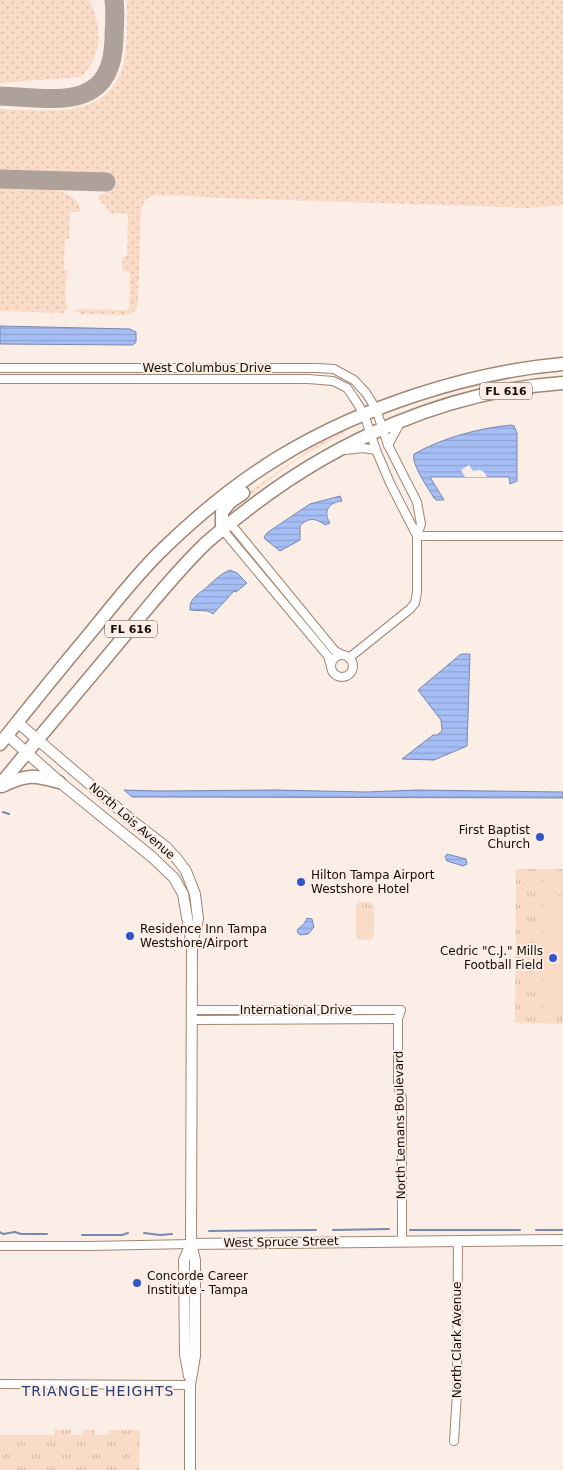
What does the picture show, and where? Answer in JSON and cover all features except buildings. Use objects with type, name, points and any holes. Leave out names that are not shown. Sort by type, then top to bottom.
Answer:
[{"type":"main road","name":"FL 616","points":[[3,739],[118,599],[161,550],[219,499],[282,456],[376,409],[462,382],[505,372],[563,364]]},
{"type":"main road","name":"FL 616","points":[[0,786],[37,739],[179,570],[226,526],[268,493],[296,474],[370,434],[422,413],[513,389],[563,383]]},
{"type":"main road","points":[[226,526],[222,512],[230,502],[293,458],[303,445]]},
{"type":"main road","points":[[0,786],[27,776],[42,777],[59,782]]},
{"type":"street","name":"West Columbus Drive","points":[[0,368],[317,368],[334,370],[354,380],[366,393],[376,409],[388,445],[417,502],[421,524],[417,536],[417,592],[415,603],[349,658]]},
{"type":"street","name":"West Columbus Drive","points":[[0,379],[308,379],[333,381],[347,388],[364,414],[390,483],[417,536]]},
{"type":"street","points":[[388,445],[401,421]]},
{"type":"street","points":[[338,451],[363,448],[376,450]]},
{"type":"street","points":[[226,526],[286,591],[335,651],[349,658],[352,662],[352,669],[348,676],[340,677],[333,674],[328,656],[283,602],[226,526]]},
{"type":"street","points":[[417,536],[563,536]]},
{"type":"street","points":[[283,602],[286,591]]},
{"type":"street","points":[[330,663],[334,657],[341,654]]},
{"type":"street","name":"North Lois Avenue","points":[[17,722],[135,824],[166,847],[177,859],[186,871],[195,894],[198,919],[192,946]]},
{"type":"street","name":"North Lois Avenue","points":[[3,739],[26,754],[152,857],[174,878],[183,894],[192,946],[191,1244],[195,1260],[195,1356],[190,1385],[190,1470]]},
{"type":"street","points":[[249,1010],[249,1020]]},
{"type":"street","name":"International Drive","points":[[191,1015],[249,1010],[401,1010]]},
{"type":"street","points":[[344,1010],[344,1019]]},
{"type":"street","name":"North Lemans Boulevard","points":[[401,1010],[398,1019],[398,1088],[402,1098],[402,1241]]},
{"type":"street","name":"International Drive","points":[[191,1015],[249,1020],[398,1019]]},
{"type":"street","name":"North Clark Avenue","points":[[454,1441],[457,1393],[458,1240]]},
{"type":"street","name":"West Spruce Street","points":[[0,1246],[563,1240]]},
{"type":"street","points":[[0,1384],[190,1385]]},
{"type":"green space","points":[[0,0],[89,0],[97,19],[98,41],[97,51],[88,70],[80,77],[0,83]]},
{"type":"green space","points":[[127,0],[563,0],[563,205],[529,208],[155,195],[146,199],[141,208],[136,311],[126,315],[80,314],[79,311],[76,313],[76,309],[126,310],[129,308],[130,272],[122,271],[123,257],[127,256],[128,214],[111,213],[99,199],[99,195],[105,193],[105,174],[0,171],[0,109],[37,111],[74,108],[91,104],[105,95],[117,81],[124,62],[127,39]]},
{"type":"green space","points":[[0,188],[35,188],[60,191],[78,202],[81,212],[70,212],[69,239],[65,239],[64,269],[68,270],[65,290],[67,309],[63,313],[0,311]]},
{"type":"green space","points":[[343,432],[297,459],[225,514],[229,506],[313,447]]},
{"type":"green space","points":[[516,869],[563,869],[563,1024],[515,1023]]},
{"type":"green space","points":[[543,875],[563,875],[563,895],[543,895]]},
{"type":"green space","points":[[359,902],[371,902],[374,906],[374,937],[371,940],[359,940],[356,937],[356,906]]},
{"type":"green space","name":"Cedric \"C.J.\" Mills Football Field","points":[[543,902],[563,903],[563,1014],[543,1014]]},
{"type":"green space","points":[[360,908],[371,908],[371,934],[360,934]]},
{"type":"green space","points":[[54,1430],[71,1430],[71,1435],[83,1435],[83,1430],[94,1430],[95,1435],[108,1435],[109,1430],[140,1430],[139,1470],[0,1470],[0,1435],[54,1435]]},
{"type":"water","points":[[0,326],[130,329],[136,332],[136,342],[133,345],[0,344]]},
{"type":"water","points":[[514,426],[517,433],[517,481],[510,484],[509,477],[430,477],[444,500],[436,500],[434,498],[417,470],[414,454],[436,443],[461,435]]},
{"type":"water","points":[[340,496],[342,501],[334,503],[328,508],[327,515],[330,523],[325,525],[315,520],[306,521],[300,526],[300,540],[280,551],[265,539],[264,537],[268,532],[310,504]]},
{"type":"water","points":[[230,570],[237,573],[247,583],[236,592],[234,591],[213,614],[208,611],[190,610],[191,602],[196,596],[223,573]]},
{"type":"water","points":[[461,654],[470,654],[467,746],[434,760],[402,759],[433,735],[437,735],[442,731],[441,720],[418,690]]},
{"type":"water","points":[[124,790],[563,792],[563,798],[132,797]]},
{"type":"water","points":[[447,854],[466,859],[467,864],[463,866],[447,861],[445,857]]},
{"type":"water","points":[[307,918],[312,919],[314,927],[308,934],[300,935],[297,932],[298,929]]},
{"type":"pier","points":[[469,465],[473,471],[480,470],[487,477],[465,477],[461,470]]},
{"type":"waterway","points":[[3,812],[9,814]]},
{"type":"waterway","points":[[333,1230],[389,1229]]},
{"type":"waterway","points":[[209,1231],[316,1230]]},
{"type":"waterway","points":[[410,1230],[520,1230]]},
{"type":"waterway","points":[[536,1230],[563,1230]]},
{"type":"waterway","points":[[0,1232],[3,1234],[15,1232],[21,1234],[47,1234]]},
{"type":"waterway","points":[[82,1235],[122,1235],[128,1233]]},
{"type":"waterway","points":[[144,1233],[172,1234]]},
{"type":"taxiway","points":[[0,96],[59,98],[76,96],[91,90],[103,79],[111,63],[114,39],[114,0]]},
{"type":"taxiway","points":[[0,179],[106,182]]},
{"type":"place","name":"First Baptist Church","points":[[540,837]]},
{"type":"place","name":"Hilton Tampa Airport Westshore Hotel","points":[[301,882]]},
{"type":"place","name":"Residence Inn Tampa Westshore/Airport","points":[[130,936]]},
{"type":"place","name":"Cedric \"C.J.\" Mills Football Field","points":[[553,958]]},
{"type":"place","name":"Concorde Career Institute - Tampa","points":[[137,1283]]},
{"type":"district","name":"TRIANGLE HEIGHTS","points":[[98,1391]]}]
